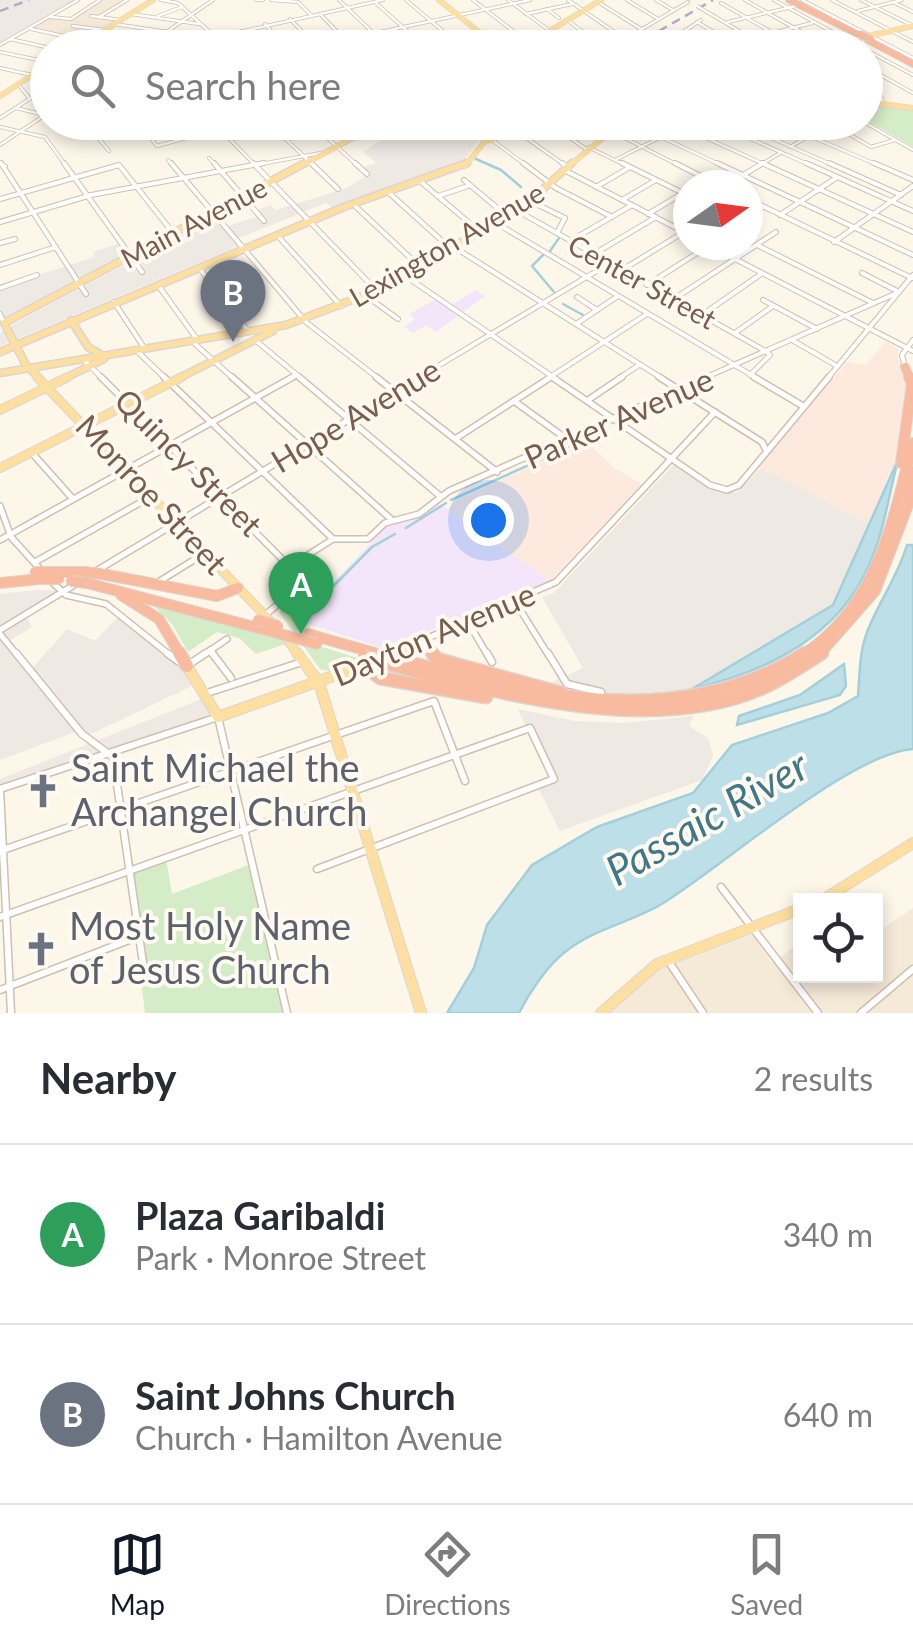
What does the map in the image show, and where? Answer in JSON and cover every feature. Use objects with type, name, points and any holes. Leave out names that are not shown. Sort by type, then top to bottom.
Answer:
[{"type":"highway","points":[[796,2],[852,30]]},
{"type":"highway","points":[[883,45],[913,61]]},
{"type":"highway","points":[[885,559],[912,384],[905,367]]},
{"type":"highway","points":[[885,559],[913,443]]},
{"type":"highway","points":[[368,658],[386,680],[554,708],[611,710],[705,702],[787,673],[849,627],[873,596],[913,471]]},
{"type":"highway","points":[[0,579],[37,571],[77,579],[263,622],[368,658],[556,698],[624,703],[677,700],[750,682],[811,649],[855,607],[885,559],[913,492]]},
{"type":"highway","points":[[77,579],[217,596],[238,588]]},
{"type":"highway","points":[[77,579],[148,609],[167,630],[187,666]]},
{"type":"highway","points":[[421,641],[437,659],[558,692],[598,698],[677,700]]},
{"type":"highway","points":[[391,661],[519,699],[611,710]]},
{"type":"main road","points":[[104,30],[153,0]]},
{"type":"main road","points":[[439,0],[477,30]]},
{"type":"main road","points":[[550,30],[600,1]]},
{"type":"main road","points":[[883,34],[913,26]]},
{"type":"main road","points":[[0,96],[30,76]]},
{"type":"main road","points":[[884,104],[913,108]]},
{"type":"main road","name":"Main Avenue","points":[[3,327],[351,140]]},
{"type":"main road","points":[[0,352],[353,204],[468,165],[482,143],[492,140]]},
{"type":"main road","name":"Lexington Avenue","points":[[0,468],[171,384],[252,336],[341,306],[453,248],[534,203],[597,140]]},
{"type":"main road","points":[[60,362],[88,355],[88,347],[72,320]]},
{"type":"main road","name":"Monroe Street","points":[[3,327],[30,367],[238,588],[263,622],[305,661],[318,684],[421,1013]]},
{"type":"main road","points":[[0,373],[195,341],[252,336]]},
{"type":"main road","name":"Quincy Street","points":[[88,347],[96,354],[116,353]]},
{"type":"main road","points":[[0,410],[116,353]]},
{"type":"main road","name":"Dayton Avenue","points":[[218,717],[318,684],[368,658],[421,641]]},
{"type":"main road","points":[[187,666],[207,693],[218,717]]},
{"type":"main road","points":[[832,893],[913,843]]},
{"type":"main road","points":[[609,1010],[638,976],[667,960],[793,913]]},
{"type":"street","points":[[0,45],[78,0]]},
{"type":"street","points":[[50,16],[69,20],[100,0]]},
{"type":"street","points":[[99,17],[127,0]]},
{"type":"street","points":[[161,0],[178,1],[207,30]]},
{"type":"street","points":[[169,30],[213,0]]},
{"type":"street","points":[[256,0],[263,0]]},
{"type":"street","points":[[271,0],[298,2],[311,14]]},
{"type":"street","points":[[339,0],[371,30]]},
{"type":"street","points":[[241,30],[383,0]]},
{"type":"street","points":[[406,0],[442,30]]},
{"type":"street","points":[[473,0],[512,30]]},
{"type":"street","points":[[508,0],[550,30]]},
{"type":"street","points":[[388,30],[530,0]]},
{"type":"street","points":[[568,0],[611,30]]},
{"type":"street","points":[[627,0],[658,19]]},
{"type":"street","points":[[656,0],[673,10]]},
{"type":"street","points":[[745,0],[799,30]]},
{"type":"street","points":[[774,0],[818,0]]},
{"type":"street","points":[[832,0],[913,42]]},
{"type":"street","points":[[861,0],[913,26]]},
{"type":"street","points":[[855,12],[902,0]]},
{"type":"street","points":[[373,1],[405,30]]},
{"type":"street","points":[[600,1],[641,30],[686,1],[739,30]]},
{"type":"street","points":[[891,1],[913,12]]},
{"type":"street","points":[[796,2],[815,22],[830,30]]},
{"type":"street","points":[[726,22],[796,2],[853,30]]},
{"type":"street","points":[[722,3],[769,30]]},
{"type":"street","points":[[526,14],[573,4]]},
{"type":"street","points":[[155,18],[182,7]]},
{"type":"street","points":[[547,9],[559,18]]},
{"type":"street","points":[[318,13],[335,30]]},
{"type":"street","points":[[130,14],[202,25]]},
{"type":"street","points":[[91,16],[121,20]]},
{"type":"street","points":[[781,30],[830,18]]},
{"type":"street","points":[[290,19],[301,30]]},
{"type":"street","points":[[567,20],[581,30]]},
{"type":"street","points":[[686,30],[699,21],[713,30]]},
{"type":"street","points":[[114,24],[153,30]]},
{"type":"street","points":[[265,24],[270,30]]},
{"type":"street","points":[[74,26],[104,30]]},
{"type":"street","points":[[28,29],[33,30]]},
{"type":"street","points":[[10,39],[30,44]]},
{"type":"street","points":[[0,52],[30,61]]},
{"type":"street","points":[[883,59],[913,76]]},
{"type":"street","points":[[0,68],[30,75]]},
{"type":"street","points":[[883,77],[913,94]]},
{"type":"street","points":[[0,118],[30,99],[18,84]]},
{"type":"street","points":[[16,108],[30,111]]},
{"type":"street","points":[[0,145],[30,125]]},
{"type":"street","points":[[0,127],[30,134]]},
{"type":"street","points":[[883,133],[913,150]]},
{"type":"street","points":[[44,140],[142,272]]},
{"type":"street","points":[[100,140],[109,151]]},
{"type":"street","points":[[151,140],[155,146],[182,140]]},
{"type":"street","points":[[230,140],[376,290]]},
{"type":"street","points":[[288,140],[338,189]]},
{"type":"street","points":[[330,140],[368,174]]},
{"type":"street","points":[[492,140],[553,186],[612,217]]},
{"type":"street","points":[[528,140],[567,170],[673,227]]},
{"type":"street","points":[[574,140],[673,187]]},
{"type":"street","points":[[624,140],[685,170]]},
{"type":"street","points":[[616,160],[655,140]]},
{"type":"street","points":[[667,140],[730,170]]},
{"type":"street","points":[[710,140],[913,232]]},
{"type":"street","points":[[752,140],[913,211]]},
{"type":"street","points":[[775,140],[901,195]]},
{"type":"street","points":[[752,170],[802,140]]},
{"type":"street","points":[[818,140],[913,183],[834,242]]},
{"type":"street","points":[[859,140],[867,145],[894,140]]},
{"type":"street","points":[[0,222],[86,196],[302,154],[330,152]]},
{"type":"street","points":[[208,158],[264,222]]},
{"type":"street","points":[[168,160],[303,319],[497,472]]},
{"type":"street","points":[[0,163],[86,294]]},
{"type":"street","points":[[0,199],[119,164],[174,234]]},
{"type":"street","points":[[596,187],[630,168]]},
{"type":"street","points":[[906,178],[913,172]]},
{"type":"street","points":[[780,214],[838,178]]},
{"type":"street","points":[[464,180],[508,217]]},
{"type":"street","points":[[622,200],[656,180]]},
{"type":"street","points":[[420,181],[480,232]]},
{"type":"street","points":[[438,196],[470,185]]},
{"type":"street","points":[[763,185],[913,255]]},
{"type":"street","points":[[388,192],[453,248],[752,436],[765,445],[766,453]]},
{"type":"street","points":[[648,214],[673,199]]},
{"type":"street","points":[[534,203],[565,218],[557,233]]},
{"type":"street","points":[[353,204],[419,266]]},
{"type":"street","points":[[570,241],[632,205]]},
{"type":"street","points":[[404,274],[722,490],[739,485],[912,277],[763,206]]},
{"type":"street","name":"Center Street","points":[[518,211],[767,352]]},
{"type":"street","points":[[594,254],[656,218]]},
{"type":"street","points":[[496,224],[804,407]]},
{"type":"street","points":[[763,241],[776,232]]},
{"type":"street","points":[[277,235],[341,306]]},
{"type":"street","points":[[0,244],[15,239]]},
{"type":"street","points":[[622,270],[673,241]]},
{"type":"street","points":[[0,265],[56,247]]},
{"type":"street","points":[[763,248],[873,303]]},
{"type":"street","points":[[648,284],[686,260]]},
{"type":"street","points":[[674,300],[734,260]]},
{"type":"street","points":[[737,260],[910,349]]},
{"type":"street","name":"Hope Avenue","points":[[0,632],[77,579],[177,524],[610,264]]},
{"type":"street","points":[[199,268],[252,336],[440,496]]},
{"type":"street","points":[[702,316],[762,273]]},
{"type":"street","points":[[862,274],[899,292]]},
{"type":"street","points":[[0,288],[37,276]]},
{"type":"street","points":[[158,284],[195,341],[214,361],[392,520]]},
{"type":"street","name":"Parker Avenue","points":[[263,622],[289,595],[292,569],[333,539],[368,539],[392,520],[419,514],[440,496],[711,382],[736,366],[899,292]]},
{"type":"street","points":[[365,295],[398,319]]},
{"type":"street","points":[[576,324],[618,296]]},
{"type":"street","points":[[577,297],[597,310]]},
{"type":"street","points":[[763,300],[817,329]]},
{"type":"street","points":[[114,302],[140,350],[171,384],[333,539]]},
{"type":"street","points":[[734,334],[773,306]]},
{"type":"street","name":"Monroe Street","points":[[0,314],[3,327]]},
{"type":"street","points":[[456,440],[647,314]]},
{"type":"street","points":[[792,340],[837,366]]},
{"type":"street","points":[[905,367],[901,358],[913,340]]},
{"type":"street","points":[[750,375],[770,355],[767,352]]},
{"type":"street","name":"Quincy Street","points":[[83,359],[292,569]]},
{"type":"street","points":[[588,400],[640,364]]},
{"type":"street","points":[[0,540],[296,375]]},
{"type":"street","points":[[514,401],[570,441]]},
{"type":"street","name":"Dayton Avenue","points":[[421,641],[516,603],[558,581],[715,412]]},
{"type":"street","points":[[752,436],[781,434]]},
{"type":"street","points":[[32,453],[73,500]]},
{"type":"street","points":[[0,506],[37,571],[152,496]]},
{"type":"street","points":[[160,581],[205,552]]},
{"type":"street","points":[[77,579],[123,622],[187,666],[227,639]]},
{"type":"street","points":[[516,603],[567,684],[601,692]]},
{"type":"street","points":[[468,622],[492,662]]},
{"type":"street","points":[[0,632],[82,734],[113,757],[144,970]]},
{"type":"street","points":[[210,650],[232,678]]},
{"type":"street","points":[[207,693],[305,661]]},
{"type":"street","points":[[2,850],[434,701],[466,781]]},
{"type":"street","points":[[11,1013],[3,916],[0,789],[218,717],[285,1010]]},
{"type":"street","points":[[3,916],[530,728],[554,779],[316,869]]},
{"type":"street","points":[[721,887],[817,1012]]},
{"type":"street","points":[[0,990],[137,937]]},
{"type":"street","points":[[667,960],[704,1013]]},
{"type":"street","points":[[861,1013],[913,969]]},
{"type":"shaded area","points":[[0,0],[78,0],[0,45]]},
{"type":"shaded area","points":[[103,0],[124,0],[98,16],[117,20],[104,29],[33,28],[50,18],[73,20]]},
{"type":"shaded area","points":[[381,140],[479,140],[462,163],[332,208],[326,203],[237,239],[241,245],[0,346],[0,333],[19,321],[216,216],[225,227],[258,216],[255,211],[271,205],[276,210],[347,188],[368,175],[361,168],[376,163],[363,152]]},
{"type":"shaded area","points":[[120,243],[127,253],[0,320],[0,287],[95,257],[93,252]]},
{"type":"shaded area","points":[[476,290],[485,296],[436,332],[426,325],[413,333],[404,327],[415,319],[409,314],[436,299],[448,307]]},
{"type":"shaded area","points":[[886,341],[898,349],[898,360],[908,375],[898,460],[870,524],[759,467],[847,362],[866,365]]},
{"type":"shaded area","points":[[586,441],[614,468],[642,484],[550,581],[448,509],[455,501]]},
{"type":"shaded area","points":[[675,463],[716,491],[736,493],[761,468],[870,524],[843,591],[828,610],[692,689],[613,695],[548,684],[583,668],[542,597],[554,593]]},
{"type":"shaded area","points":[[439,503],[550,581],[385,649],[297,620],[386,527]]},
{"type":"shaded area","points":[[65,591],[26,616],[32,627],[6,643],[30,671],[67,629],[95,641],[118,617],[200,682],[85,737],[78,731],[0,760],[0,594]]},
{"type":"shaded area","points":[[209,696],[219,718],[1,789],[0,840],[0,779]]},
{"type":"shaded area","points":[[517,709],[575,721],[624,723],[694,716],[689,726],[708,738],[713,756],[702,780],[560,831],[537,786],[554,779]]},
{"type":"shaded area","points":[[913,908],[913,1013],[609,1013],[647,974],[752,935],[772,963],[793,948],[793,983],[883,983],[883,928]]},
{"type":"green space","points":[[883,106],[913,109],[913,147],[883,130]]},
{"type":"green space","points":[[292,600],[303,610],[297,621],[322,647],[364,660],[334,672],[320,669],[279,612]]},
{"type":"green space","points":[[149,601],[281,637],[286,644],[256,654],[239,638],[217,632],[188,652],[172,624]]},
{"type":"green space","points":[[166,859],[172,894],[251,864],[284,1013],[145,1013],[128,872]]},
{"type":"water","points":[[898,460],[869,565],[839,612],[796,648],[772,661],[692,689],[833,605]]},
{"type":"water","name":"Passaic River","points":[[907,545],[913,545],[913,749],[887,755],[855,770],[660,905],[576,944],[545,972],[519,1013],[447,1013],[474,968],[487,925],[532,865],[597,827],[693,793],[732,745],[828,713],[858,696],[866,634]]},
{"type":"water","points":[[844,664],[846,686],[840,695],[737,725],[739,716],[800,695]]},
{"type":"waterway","points":[[476,159],[501,170],[521,187]]},
{"type":"waterway","points":[[550,251],[559,238]]},
{"type":"waterway","points":[[543,255],[532,266],[554,292]]},
{"type":"waterway","points":[[563,304],[583,315]]},
{"type":"waterway","points":[[451,500],[578,443]]},
{"type":"waterway","points":[[406,528],[446,503]]},
{"type":"waterway","points":[[297,623],[372,547],[395,534]]},
{"type":"railway","points":[[0,11],[29,0]]},
{"type":"railway","points":[[661,30],[713,0]]},
{"type":"place","name":"Saint Johns Church","points":[[233,342]]},
{"type":"place","name":"Plaza Garibaldi","points":[[301,634]]},
{"type":"place","name":"Saint Michael the Archangel Church","points":[[43,791]]},
{"type":"place","name":"Most Holy Name of Jesus Church","points":[[41,949]]}]
